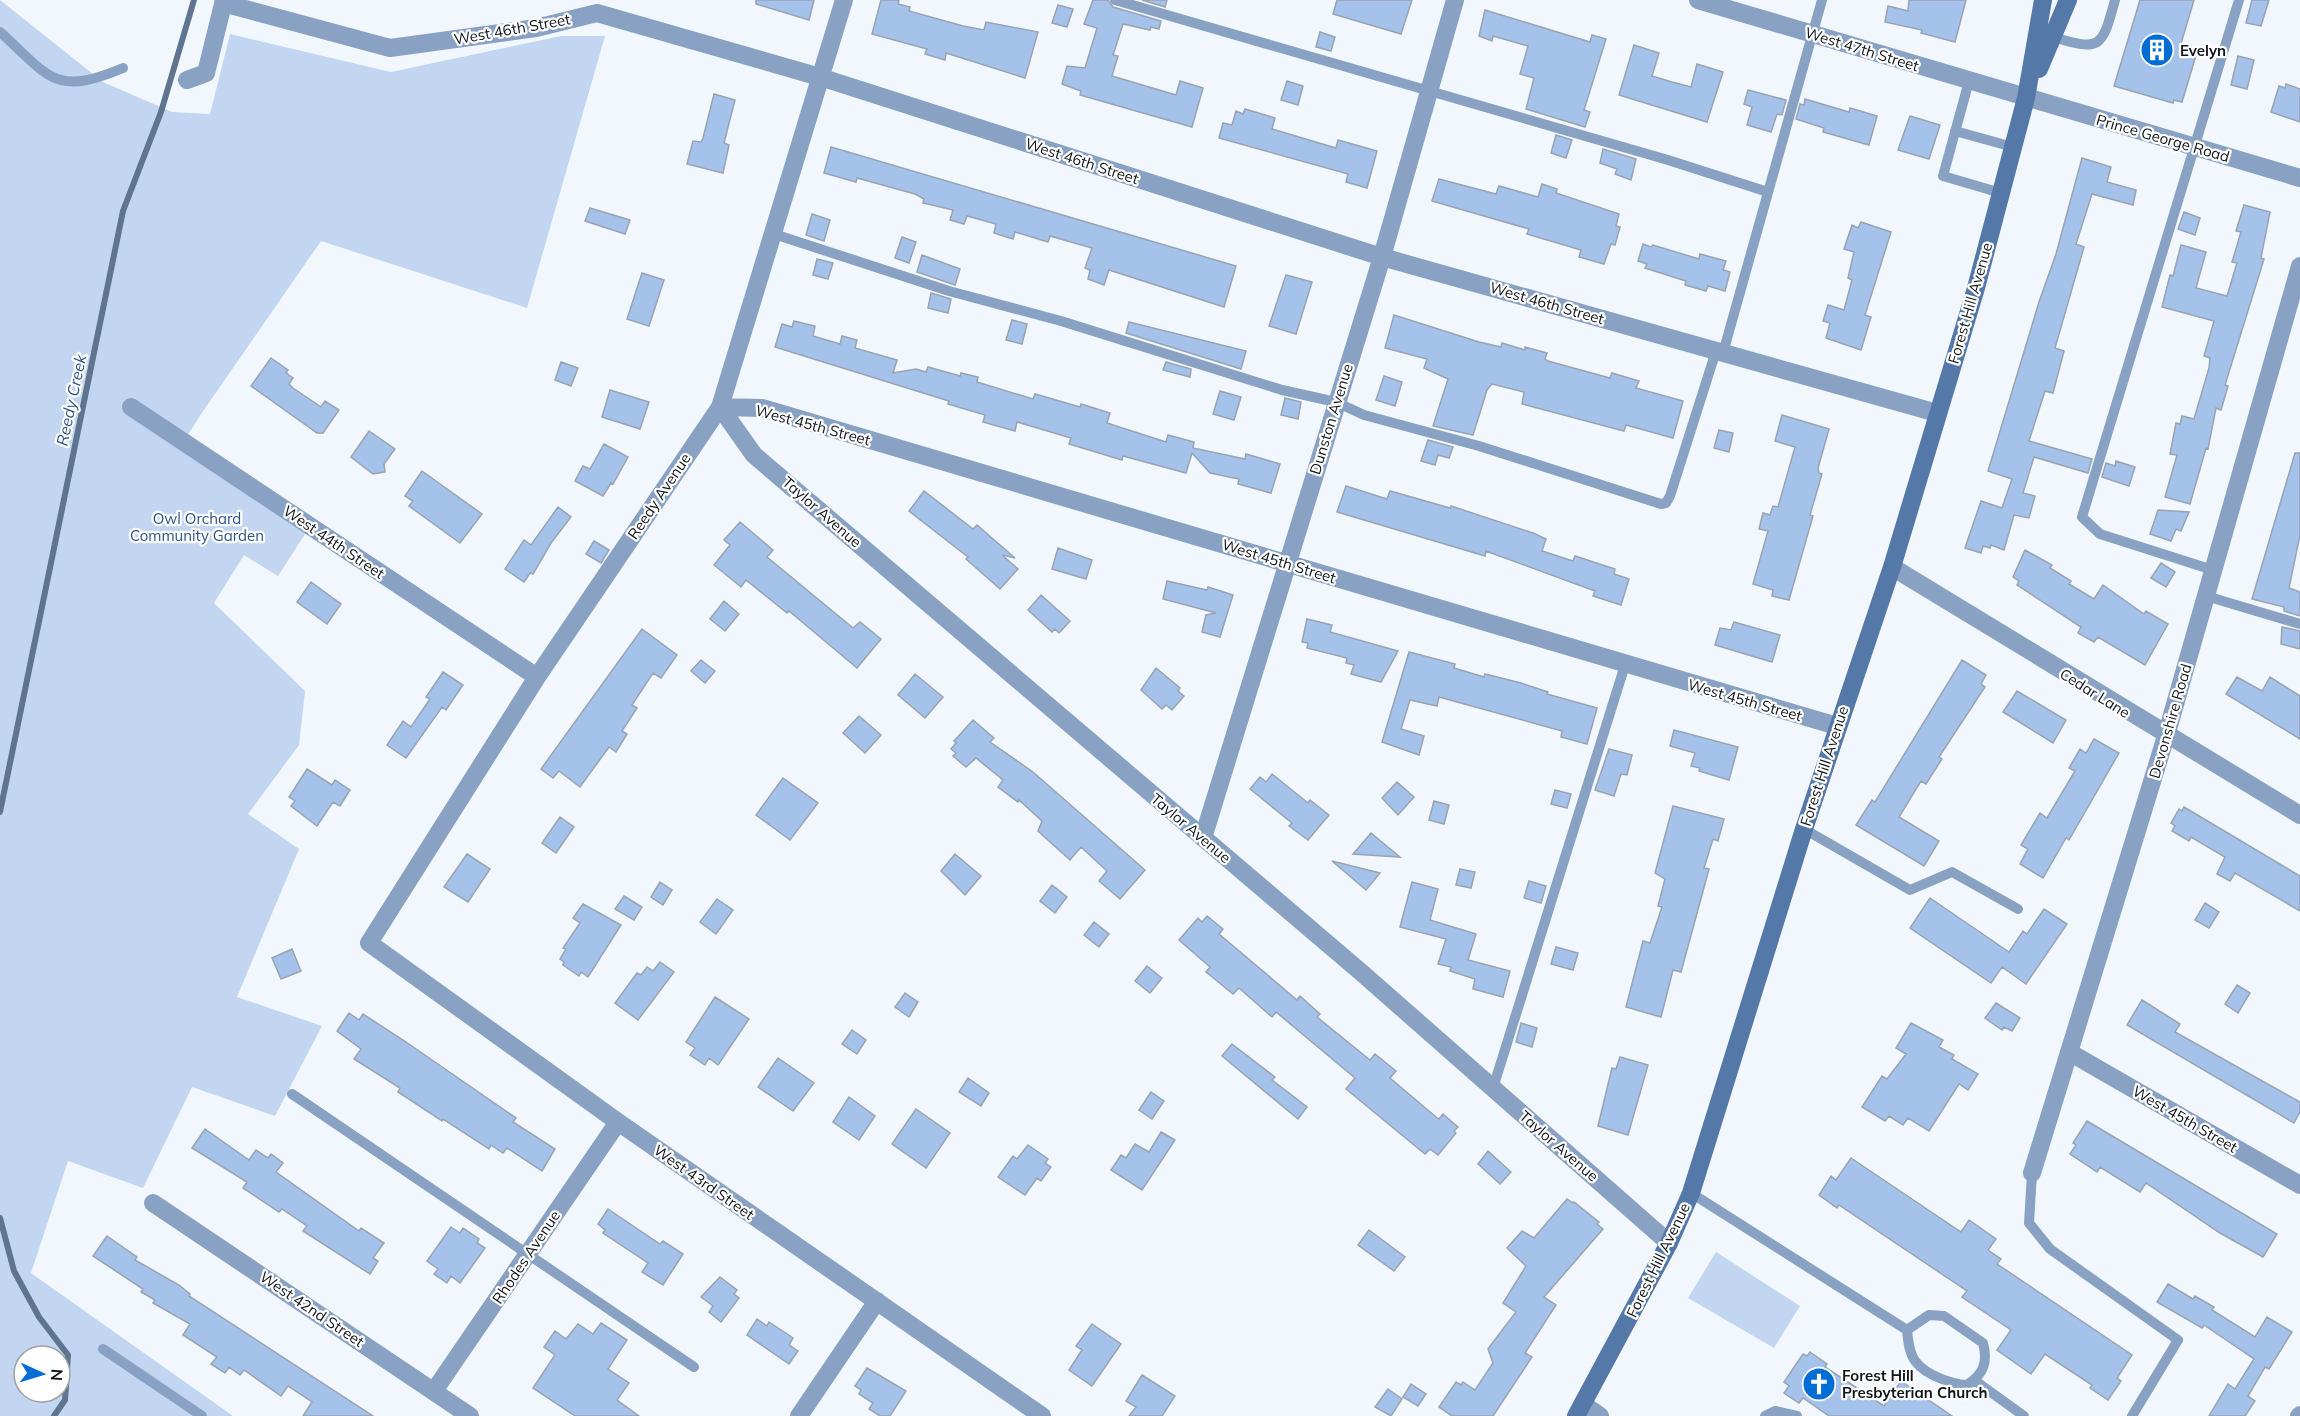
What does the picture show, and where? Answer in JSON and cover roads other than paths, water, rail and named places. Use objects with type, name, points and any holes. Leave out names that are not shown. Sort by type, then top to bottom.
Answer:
[{"type":"main road","name":"Forest Hill Avenue","points":[[1580,1411],[1670,1243],[1691,1193],[1837,726],[1892,567],[1976,288],[2026,98],[2043,0]]},
{"type":"main road","name":"Forest Hill Avenue","points":[[2026,98],[2068,0]]},
{"type":"street","name":"Reedy Avenue","points":[[369,943],[537,677],[720,408],[844,0]]},
{"type":"street","name":"Dunston Avenue","points":[[1203,838],[1382,257],[1455,0]]},
{"type":"street","name":"West 47th Street","points":[[1698,0],[2026,98]]},
{"type":"street","name":"West 46th Street","points":[[223,2],[390,48],[536,28],[597,13],[820,77],[1382,257],[1937,413]]},
{"type":"street","points":[[187,80],[206,73],[223,2]]},
{"type":"street","name":"Prince George Road","points":[[2026,98],[2300,178]]},
{"type":"street","name":"Devonshire Road","points":[[2032,1173],[2166,736],[2300,266]]},
{"type":"street","name":"West 44th Street","points":[[131,407],[537,677]]},
{"type":"street","name":"West 45th Street","points":[[720,408],[762,408],[1837,726]]},
{"type":"street","name":"Taylor Avenue","points":[[720,408],[754,454],[1203,838],[1670,1243]]},
{"type":"street","name":"Cedar Lane","points":[[1892,567],[2166,736],[2300,815]]},
{"type":"street","name":"West 43rd Street","points":[[369,943],[618,1122],[1042,1416]]},
{"type":"street","name":"West 45th Street","points":[[2069,1052],[2300,1185]]},
{"type":"street","name":"Rhodes Avenue","points":[[434,1391],[618,1122]]},
{"type":"street","name":"West 42nd Street","points":[[153,1203],[470,1416]]},
{"type":"street","points":[[799,1416],[877,1301]]},
{"type":"street","points":[[1580,1411],[1600,1416]]},
{"type":"lane","points":[[1115,0],[1768,192]]},
{"type":"lane","points":[[774,234],[836,256],[1061,321],[1169,357],[1336,402],[1374,418],[1479,446],[1661,504],[1666,503],[1671,496],[1719,352],[1768,192],[1822,0]]},
{"type":"lane","points":[[2053,37],[2079,45],[2091,46],[2099,42],[2107,30],[2115,0]]},
{"type":"lane","points":[[2213,570],[2100,534],[2082,517],[2239,0]]},
{"type":"lane","points":[[0,32],[49,76],[66,83],[93,81],[123,68]]},
{"type":"lane","points":[[1969,81],[1943,176],[2001,193]]},
{"type":"lane","points":[[1955,131],[2013,147]]},
{"type":"lane","points":[[2206,596],[2300,624]]},
{"type":"lane","points":[[1493,1088],[1625,664]]},
{"type":"lane","points":[[1804,829],[1910,890],[1952,872],[2018,909]]},
{"type":"lane","points":[[292,1094],[693,1367]]},
{"type":"lane","points":[[2032,1173],[2029,1223],[2050,1249],[2178,1340],[2132,1416]]},
{"type":"lane","points":[[1691,1193],[1907,1330],[1910,1348],[1916,1363],[1949,1384],[1967,1385],[1981,1374],[1987,1357],[1983,1343],[1944,1316],[1929,1314],[1907,1330]]},
{"type":"lane","points":[[104,1349],[201,1416]]},
{"type":"lane","points":[[1974,1380],[2024,1416]]},
{"type":"lane","points":[[1765,1416],[1775,1411],[1797,1416]]},
{"type":"waterway","name":"Reedy Creek","points":[[0,812],[123,211],[161,112],[194,0]]},
{"type":"waterway","name":"Reedy Creek","points":[[0,1218],[14,1271],[39,1317],[68,1355],[65,1400],[54,1416]]},
{"type":"place","name":"Evelyn","points":[[2157,50]]},
{"type":"place","name":"Forest Hill Presbyterian Church","points":[[1819,1384]]},
{"type":"park label","name":"Owl Orchard Community Garden","points":[[197,526]]}]
